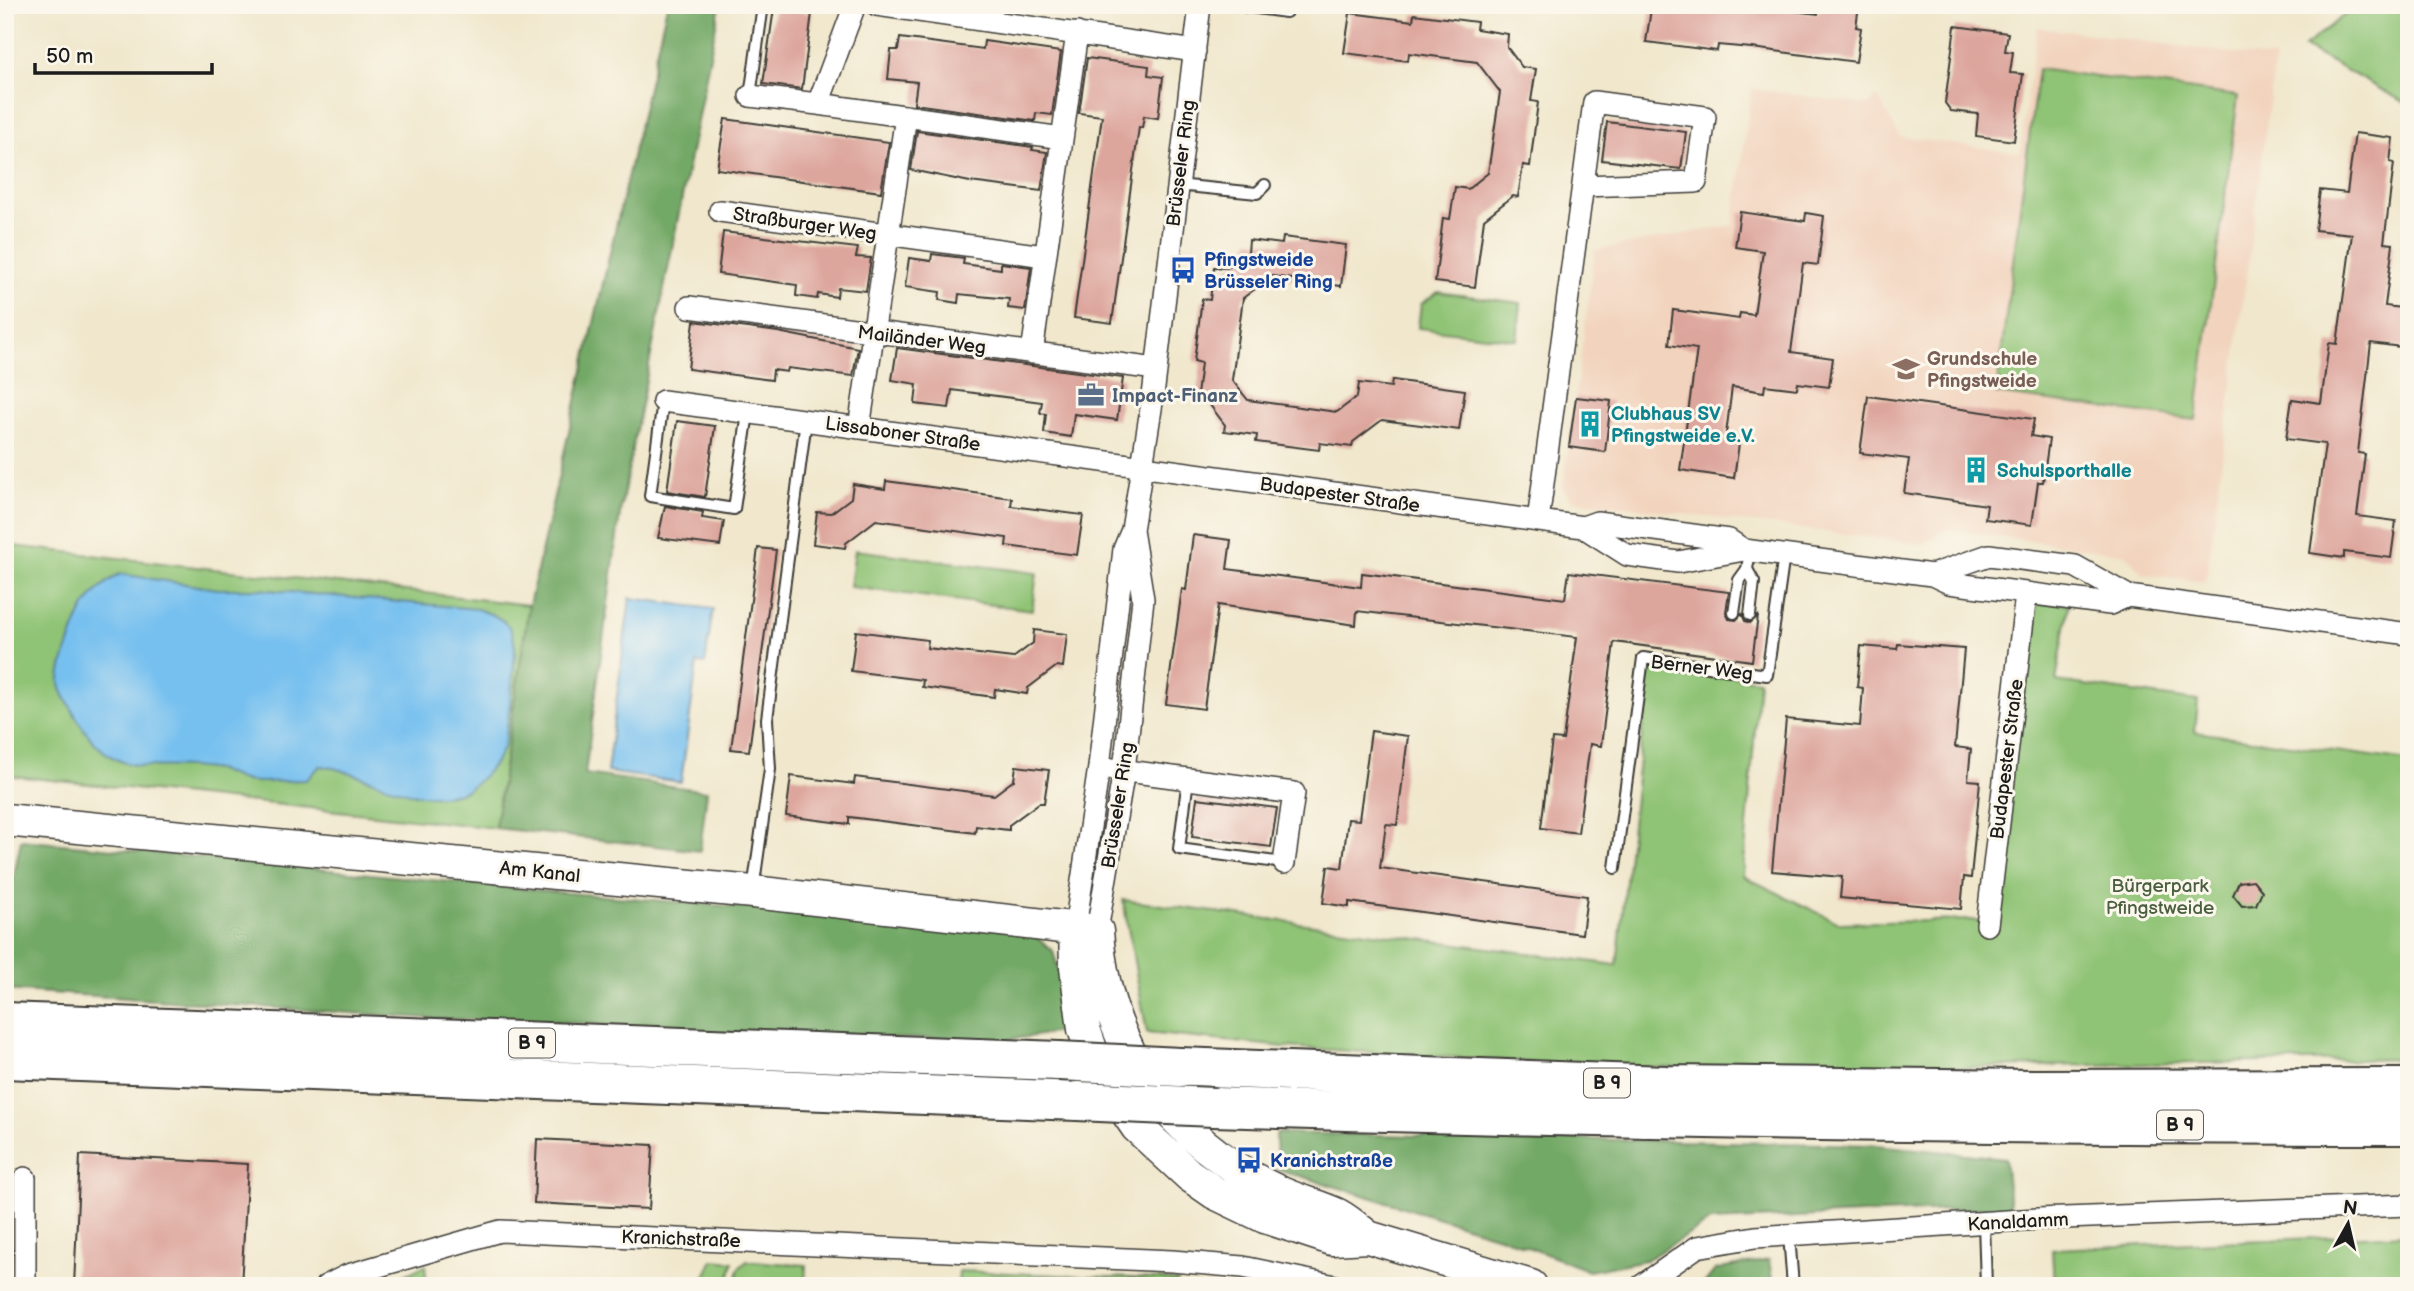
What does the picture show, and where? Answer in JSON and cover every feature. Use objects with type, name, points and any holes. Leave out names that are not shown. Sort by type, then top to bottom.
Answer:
[{"type":"highway","name":"B 9","points":[[5,1022],[1666,1085],[2035,1090],[2409,1088]]},
{"type":"highway","name":"B 9","points":[[5,1059],[1088,1086],[1214,1107],[1705,1122],[2409,1125]]},
{"type":"street","points":[[818,104],[855,5]]},
{"type":"street","points":[[877,5],[1011,14],[1077,33],[1195,51]]},
{"type":"street","name":"Brüsseler Ring","points":[[1200,5],[1156,369],[1132,530],[1124,550],[1099,767],[1086,930],[1083,1018],[1088,1086],[1189,1175],[1215,1194],[1265,1217],[1332,1239],[1368,1237]]},
{"type":"street","points":[[1032,353],[1077,33]]},
{"type":"street","points":[[750,96],[1062,138]]},
{"type":"street","points":[[1538,521],[1594,102],[1705,117],[1696,182],[1583,186]]},
{"type":"street","name":"Straßburger Weg","points":[[859,428],[872,334],[890,236],[905,116]]},
{"type":"street","name":"Straßburger Weg","points":[[720,211],[1044,256]]},
{"type":"street","name":"Mailänder Weg","points":[[689,307],[872,334],[1156,369]]},
{"type":"street","name":"Lissaboner Straße","points":[[663,401],[1142,466]]},
{"type":"street","name":"Budapester Straße","points":[[1142,466],[1583,527],[1627,555],[1678,562],[1784,555],[1932,575],[1949,583],[2026,594],[2110,604],[2128,597]]},
{"type":"street","name":"Budapester Straße","points":[[1583,527],[1597,522],[1729,540],[1747,556]]},
{"type":"street","name":"Brüsseler Ring","points":[[1132,530],[1143,599],[1124,770],[1086,930],[1100,968],[1116,1027],[1139,1074],[1186,1128],[1230,1163],[1278,1192],[1340,1216],[1368,1237]]},
{"type":"street","name":"Budapester Straße","points":[[1932,575],[1989,555],[2075,566],[2128,597],[2409,634]]},
{"type":"street","name":"Budapester Straße","points":[[1987,925],[2026,594]]},
{"type":"street","points":[[1099,767],[1294,793],[1284,863]]},
{"type":"street","name":"Am Kanal","points":[[5,820],[753,892],[1086,930]]},
{"type":"street","points":[[25,1178],[25,1286]]},
{"type":"street","name":"Kanaldamm","points":[[1640,1286],[1696,1247],[1789,1235],[1983,1222],[2409,1205]]},
{"type":"street","name":"Kranichstraße","points":[[326,1286],[348,1275],[500,1231],[1172,1261],[1242,1267],[1335,1286]]},
{"type":"street","points":[[1368,1237],[1531,1286]]},
{"type":"lane","points":[[750,96],[763,5]]},
{"type":"lane","points":[[1235,5],[1286,12]]},
{"type":"lane","points":[[1177,185],[1257,193],[1265,185]]},
{"type":"lane","points":[[663,401],[650,496],[734,509],[748,413]]},
{"type":"lane","points":[[753,892],[769,769],[767,719],[806,421]]},
{"type":"lane","name":"Berner Weg","points":[[1615,868],[1643,658],[1767,675],[1784,555]]},
{"type":"lane","points":[[1734,613],[1739,580],[1747,556]]},
{"type":"lane","points":[[1747,556],[1754,582],[1750,615]]},
{"type":"lane","points":[[1188,779],[1179,849],[1284,863]]},
{"type":"lane","points":[[1983,1222],[1986,1286]]},
{"type":"lane","points":[[1789,1235],[1793,1286]]},
{"type":"shaded area","name":"Grundschule Pfingstweide","points":[[2037,27],[2275,59],[2206,582],[2143,574],[2125,554],[1946,529],[1924,544],[1572,500],[1563,488],[1595,250],[1733,225],[1752,89],[1869,105],[1877,96],[1900,137],[2020,153]]},
{"type":"green space","points":[[667,5],[720,5],[621,507],[585,774],[707,791],[700,851],[495,828],[529,605]]},
{"type":"green space","points":[[2357,5],[2409,5],[2409,105],[2304,47]]},
{"type":"green space","points":[[2038,69],[2238,96],[2196,420],[1996,394]]},
{"type":"green space","points":[[1438,292],[1521,303],[1517,340],[1418,328],[1421,304]]},
{"type":"green space","points":[[5,545],[529,605],[495,828],[5,775]]},
{"type":"green space","points":[[855,550],[1037,573],[1032,610],[850,587]]},
{"type":"green space","name":"Bürgerpark Pfingstweide","points":[[2037,600],[2069,604],[2056,681],[2198,701],[2195,732],[2409,761],[2409,1059],[1887,1069],[1605,1067],[1285,1047],[1147,1033],[1123,900],[1617,965],[1649,666],[1759,680],[1743,876],[1839,923],[1973,920],[1986,925]]},
{"type":"green space","points":[[21,840],[545,891],[1030,931],[1053,951],[1074,1030],[1007,1040],[762,1036],[548,1021],[440,1019],[5,990],[5,921]]},
{"type":"green space","points":[[1276,1133],[1876,1145],[2005,1158],[2010,1207],[1711,1221],[1646,1260],[1589,1271],[1502,1237],[1277,1169]]},
{"type":"green space","points":[[2409,1234],[2409,1286],[2054,1286],[2052,1249]]},
{"type":"green space","points":[[713,1260],[733,1262],[728,1286],[700,1286]]},
{"type":"green space","points":[[1769,1260],[1773,1286],[1702,1286],[1715,1270]]},
{"type":"green space","points":[[747,1261],[806,1265],[805,1286],[735,1286],[739,1268]]},
{"type":"green space","points":[[425,1265],[427,1286],[384,1286]]},
{"type":"green space","points":[[959,1271],[1159,1279],[1176,1281],[1179,1286],[958,1286]]},
{"type":"water","points":[[120,574],[218,589],[257,589],[477,609],[490,614],[509,627],[515,647],[509,716],[503,748],[479,781],[459,793],[441,796],[406,792],[355,774],[320,766],[306,780],[254,782],[216,770],[122,762],[106,754],[92,740],[60,686],[63,662],[80,615],[100,588]]},
{"type":"water","points":[[630,598],[713,609],[705,664],[697,663],[681,782],[607,772]]},
{"type":"building","points":[[1656,5],[1711,5],[1757,11],[1758,7],[1818,14],[1819,5],[1859,5],[1856,27],[1861,28],[1856,62],[1752,48],[1718,45],[1717,51],[1646,42],[1651,9],[1655,10]]},
{"type":"building","points":[[774,8],[812,13],[802,89],[763,84]]},
{"type":"building","points":[[1350,13],[1413,21],[1414,14],[1477,22],[1476,29],[1508,34],[1507,47],[1522,67],[1536,69],[1531,101],[1538,102],[1530,166],[1523,165],[1518,197],[1513,196],[1484,219],[1475,287],[1435,282],[1443,218],[1450,219],[1455,187],[1468,189],[1488,173],[1500,92],[1477,62],[1409,53],[1408,61],[1344,53]]},
{"type":"building","points":[[1955,26],[2008,33],[2005,51],[2013,52],[2010,73],[2023,74],[2014,141],[1976,136],[1978,114],[1951,111],[1945,103]]},
{"type":"building","points":[[900,38],[983,49],[984,41],[1061,52],[1052,115],[1036,113],[1035,121],[914,104],[917,82],[888,79],[891,50],[898,50]]},
{"type":"building","points":[[1087,58],[1149,66],[1148,75],[1163,77],[1158,118],[1144,116],[1142,128],[1139,127],[1112,323],[1074,318],[1102,116],[1079,113]]},
{"type":"building","points":[[725,119],[889,142],[881,192],[717,169]]},
{"type":"building","points":[[1607,122],[1686,132],[1681,169],[1602,160]]},
{"type":"building","points":[[917,131],[1033,147],[1032,150],[1047,152],[1041,191],[970,182],[911,170]]},
{"type":"building","points":[[2355,133],[2393,138],[2390,162],[2394,163],[2384,243],[2393,244],[2385,306],[2409,309],[2409,348],[2371,343],[2358,453],[2365,454],[2357,516],[2396,521],[2391,558],[2344,552],[2344,558],[2310,553],[2325,444],[2286,439],[2292,399],[2321,403],[2329,343],[2337,344],[2352,234],[2315,230],[2320,190],[2347,193]]},
{"type":"building","points":[[1740,212],[1805,221],[1806,213],[1824,216],[1818,265],[1803,263],[1791,352],[1833,358],[1829,387],[1798,383],[1797,389],[1765,385],[1764,392],[1732,387],[1725,442],[1739,444],[1734,478],[1680,470],[1697,349],[1669,345],[1673,310],[1739,319],[1740,313],[1754,315],[1763,251],[1735,247]]},
{"type":"building","points":[[723,232],[858,248],[856,257],[871,258],[866,291],[838,288],[837,297],[818,294],[817,299],[796,296],[797,285],[718,274]]},
{"type":"building","points":[[1283,237],[1346,245],[1341,286],[1272,276],[1243,298],[1232,380],[1248,400],[1337,412],[1357,397],[1359,383],[1391,387],[1392,380],[1465,390],[1459,430],[1382,420],[1353,442],[1352,447],[1320,443],[1319,450],[1256,442],[1257,435],[1224,431],[1225,425],[1203,396],[1197,395],[1201,363],[1194,361],[1202,299],[1210,300],[1214,267],[1227,268],[1248,253],[1249,240],[1282,244]]},
{"type":"building","points":[[932,254],[964,258],[963,264],[1001,269],[1001,263],[1031,267],[1025,310],[1008,308],[1009,299],[959,294],[958,303],[939,300],[940,292],[905,287],[909,258],[931,261]]},
{"type":"building","points":[[694,321],[778,332],[858,348],[853,376],[788,368],[787,372],[773,370],[772,380],[688,369]]},
{"type":"building","points":[[897,348],[1123,378],[1117,420],[1074,414],[1071,437],[1044,433],[1046,414],[1040,413],[1042,402],[952,390],[949,408],[915,404],[917,384],[892,380]]},
{"type":"building","name":"Schulsporthalle","points":[[1868,396],[2034,419],[2031,436],[2049,439],[2043,482],[2038,482],[2032,525],[1985,519],[1987,505],[1904,493],[1909,459],[1860,453]]},
{"type":"building","name":"Clubhaus SV Pfingstweide e.V.","points":[[1576,397],[1611,401],[1605,452],[1569,447]]},
{"type":"building","points":[[677,421],[715,426],[705,497],[667,491]]},
{"type":"building","points":[[886,481],[1012,498],[1011,506],[1083,515],[1077,555],[1006,546],[1007,538],[876,520],[846,543],[845,548],[813,544],[817,512],[831,513],[851,498],[853,484],[885,489]]},
{"type":"building","points":[[665,506],[703,512],[702,518],[724,521],[720,546],[658,538]]},
{"type":"building","points":[[1193,535],[1231,540],[1227,569],[1361,587],[1362,573],[1565,599],[1569,572],[1729,592],[1726,612],[1729,619],[1736,620],[1742,614],[1745,621],[1750,623],[1758,616],[1752,661],[1614,642],[1601,746],[1590,744],[1578,833],[1541,828],[1552,739],[1563,740],[1577,637],[1357,611],[1356,625],[1218,605],[1204,709],[1166,704],[1182,589],[1186,590]]},
{"type":"building","points":[[758,548],[776,550],[749,751],[731,749]]},
{"type":"building","points":[[1034,630],[1067,634],[1063,667],[1057,666],[1028,688],[1027,694],[995,689],[994,697],[922,687],[923,680],[851,671],[856,631],[928,640],[927,648],[1013,658],[1033,643]]},
{"type":"building","points":[[1898,644],[1964,649],[1955,747],[1971,749],[1968,780],[1980,781],[1971,878],[1964,877],[1961,909],[1840,898],[1842,877],[1772,871],[1786,719],[1860,726],[1863,688],[1857,687],[1861,646],[1897,649]]},
{"type":"building","points":[[1371,731],[1408,736],[1397,825],[1386,824],[1380,868],[1587,896],[1582,934],[1349,902],[1349,907],[1323,903],[1328,866],[1342,868],[1348,819],[1359,820]]},
{"type":"building","points":[[1016,766],[1049,770],[1044,803],[1039,803],[1009,825],[1009,830],[976,826],[975,833],[849,817],[849,824],[786,816],[791,776],[854,784],[855,777],[994,795],[1014,780]]},
{"type":"building","points":[[1197,798],[1277,808],[1271,847],[1192,837]]},
{"type":"building","points":[[2253,880],[2262,891],[2256,905],[2242,906],[2233,895],[2239,882]]},
{"type":"building","points":[[537,1139],[653,1145],[649,1209],[534,1203]]},
{"type":"building","points":[[80,1155],[248,1164],[241,1286],[74,1286]]},
{"type":"place","name":"Pfingstweide Brüsseler Ring","points":[[1183,270]]},
{"type":"place","name":"Grundschule Pfingstweide","points":[[1906,369]]},
{"type":"place","name":"Impact-Finanz","points":[[1091,395]]},
{"type":"place","name":"Clubhaus SV Pfingstweide e.V.","points":[[1590,424]]},
{"type":"place","name":"Schulsporthalle","points":[[1976,470]]},
{"type":"place","name":"Kranichstraße","points":[[1249,1160]]}]
